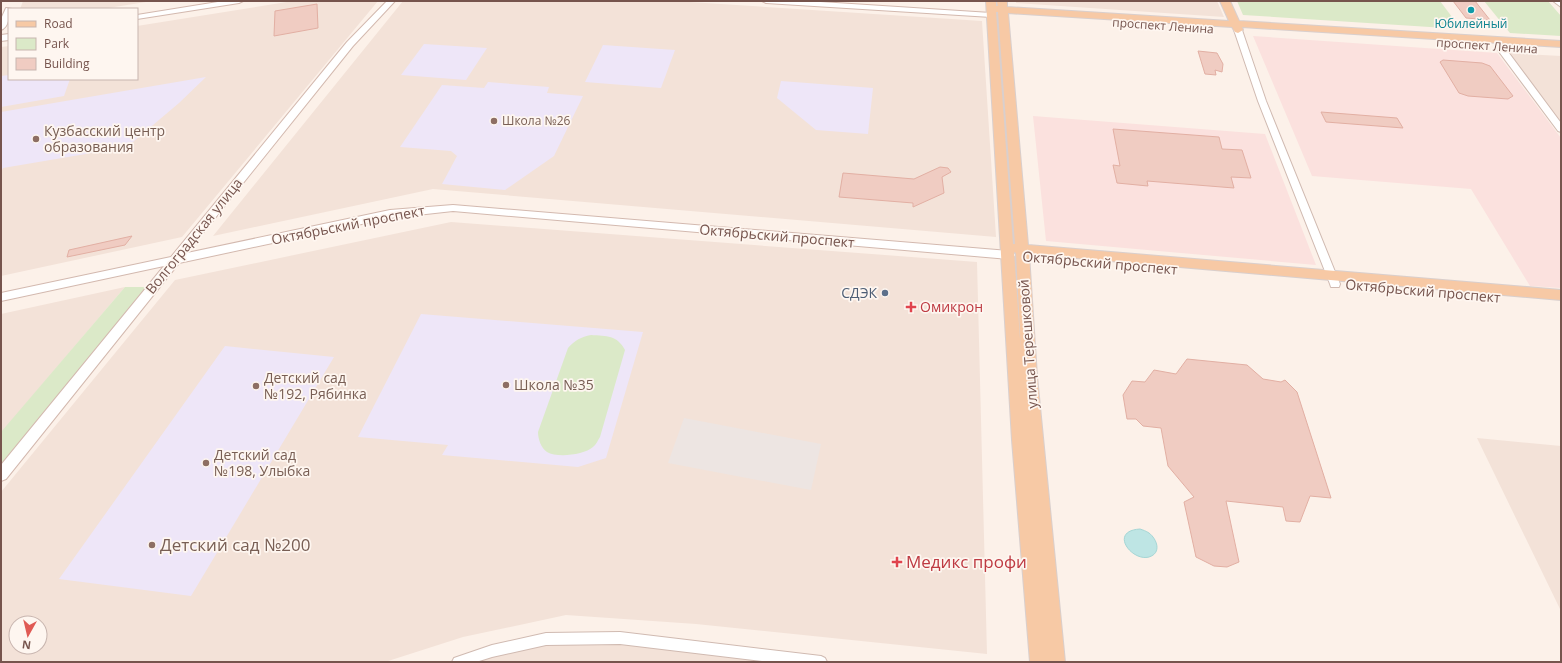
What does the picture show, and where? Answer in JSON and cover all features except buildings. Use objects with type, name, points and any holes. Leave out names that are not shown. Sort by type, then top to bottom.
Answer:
[{"type":"main road","points":[[138,11],[204,1]]},
{"type":"main road","points":[[138,17],[239,1]]},
{"type":"main road","name":"Волгоградская улица","points":[[1,475],[350,44],[391,1]]},
{"type":"main road","name":"проспект Ленина","points":[[766,1],[991,8]]},
{"type":"main road","points":[[774,2],[781,1]]},
{"type":"main road","name":"проспект Ленина","points":[[865,1],[991,8],[1238,27],[1497,44],[1561,51]]},
{"type":"main road","points":[[1225,1],[1238,27]]},
{"type":"main road","points":[[1232,1],[1238,27]]},
{"type":"main road","name":"улица Терешковой","points":[[991,8],[1015,252],[1030,376],[1056,662]]},
{"type":"main road","name":"улица Терешковой","points":[[1003,9],[1015,252],[1020,440],[1039,662]]},
{"type":"main road","name":"проспект Ленина","points":[[1497,44],[1561,44]]},
{"type":"main road","name":"Октябрьский проспект","points":[[1,291],[390,214],[453,208],[1015,252],[1334,280],[1561,302]]},
{"type":"main road","name":"Октябрьский проспект","points":[[1,297],[179,256]]},
{"type":"main road","name":"Октябрьский проспект","points":[[1334,280],[1561,295]]},
{"type":"street","points":[[1557,1],[1561,5]]},
{"type":"street","points":[[1,28],[8,11]]},
{"type":"street","points":[[1238,27],[1262,101],[1334,280]]},
{"type":"street","points":[[1497,44],[1561,129]]},
{"type":"street","points":[[458,662],[492,651],[546,640],[620,638],[821,662]]},
{"type":"shaded area","points":[[23,1],[152,1],[108,8],[20,8]]},
{"type":"shaded area","points":[[293,1],[378,1],[182,237],[1,276],[1,47],[8,46],[8,80],[138,80],[138,26]]},
{"type":"shaded area","points":[[403,1],[674,1],[982,21],[996,237],[433,189],[213,236]]},
{"type":"shaded area","points":[[1016,1],[1217,1],[1224,17],[1016,3]]},
{"type":"shaded area","points":[[1253,36],[1497,53],[1561,138],[1561,288],[1530,286],[1471,189],[1312,176]]},
{"type":"shaded area","points":[[424,44],[487,48],[466,80],[401,75]]},
{"type":"shaded area","points":[[603,45],[675,50],[661,88],[585,82]]},
{"type":"shaded area","points":[[1507,53],[1561,56],[1561,124]]},
{"type":"shaded area","points":[[8,75],[8,80],[70,80],[64,96],[1,107],[1,76]]},
{"type":"shaded area","points":[[206,77],[179,103],[127,147],[3,168],[1,172],[1,112]]},
{"type":"shaded area","points":[[781,81],[873,88],[868,134],[816,130],[777,98]]},
{"type":"shaded area","name":"Школа №26","points":[[488,82],[549,87],[547,93],[583,96],[554,156],[505,190],[442,184],[457,156],[451,151],[400,147],[442,85],[484,88]]},
{"type":"shaded area","points":[[1033,116],[1265,134],[1316,265],[1046,241]]},
{"type":"shaded area","points":[[451,222],[977,262],[987,654],[696,624],[566,615],[463,637],[385,662],[1,662],[1,492],[175,280]]},
{"type":"shaded area","points":[[125,287],[1,433],[1,314]]},
{"type":"shaded area","name":"Школа №35","points":[[421,314],[643,332],[606,458],[578,467],[442,455],[448,445],[358,437]]},
{"type":"shaded area","points":[[225,346],[334,357],[191,596],[59,579]]},
{"type":"shaded area","points":[[684,418],[821,444],[811,490],[668,463]]},
{"type":"shaded area","points":[[1477,438],[1561,446],[1561,610],[1560,609]]},
{"type":"shaded area","points":[[579,638],[798,662],[457,662]]},
{"type":"green space","points":[[1237,1],[1440,1],[1461,29],[1243,15]]},
{"type":"green space","points":[[1484,1],[1548,1],[1561,16],[1561,36],[1510,33]]},
{"type":"green space","points":[[125,287],[150,287],[1,470],[1,432]]},
{"type":"green space","points":[[591,335],[611,337],[619,341],[625,350],[600,437],[596,444],[589,450],[570,455],[551,454],[542,446],[539,440],[538,432],[568,348],[578,339]]},
{"type":"water","points":[[1140,529],[1149,533],[1156,542],[1156,552],[1149,557],[1142,557],[1130,551],[1124,540],[1126,535],[1131,531]]},
{"type":"place","name":"Юбилейный","points":[[1471,10]]},
{"type":"place","name":"Школа №26","points":[[494,121]]},
{"type":"place","name":"Кузбасский центр образования","points":[[36,139]]},
{"type":"place","name":"СДЭК","points":[[885,293]]},
{"type":"place","name":"Омикрон","points":[[911,307]]},
{"type":"place","name":"Школа №35","points":[[506,385]]},
{"type":"place","name":"Детский сад №192, Рябинка","points":[[256,386]]},
{"type":"place","name":"Детский сад №198, Улыбка","points":[[206,463]]},
{"type":"place","name":"Детский сад №200","points":[[152,545]]},
{"type":"place","name":"Медикс профи","points":[[897,562]]}]
